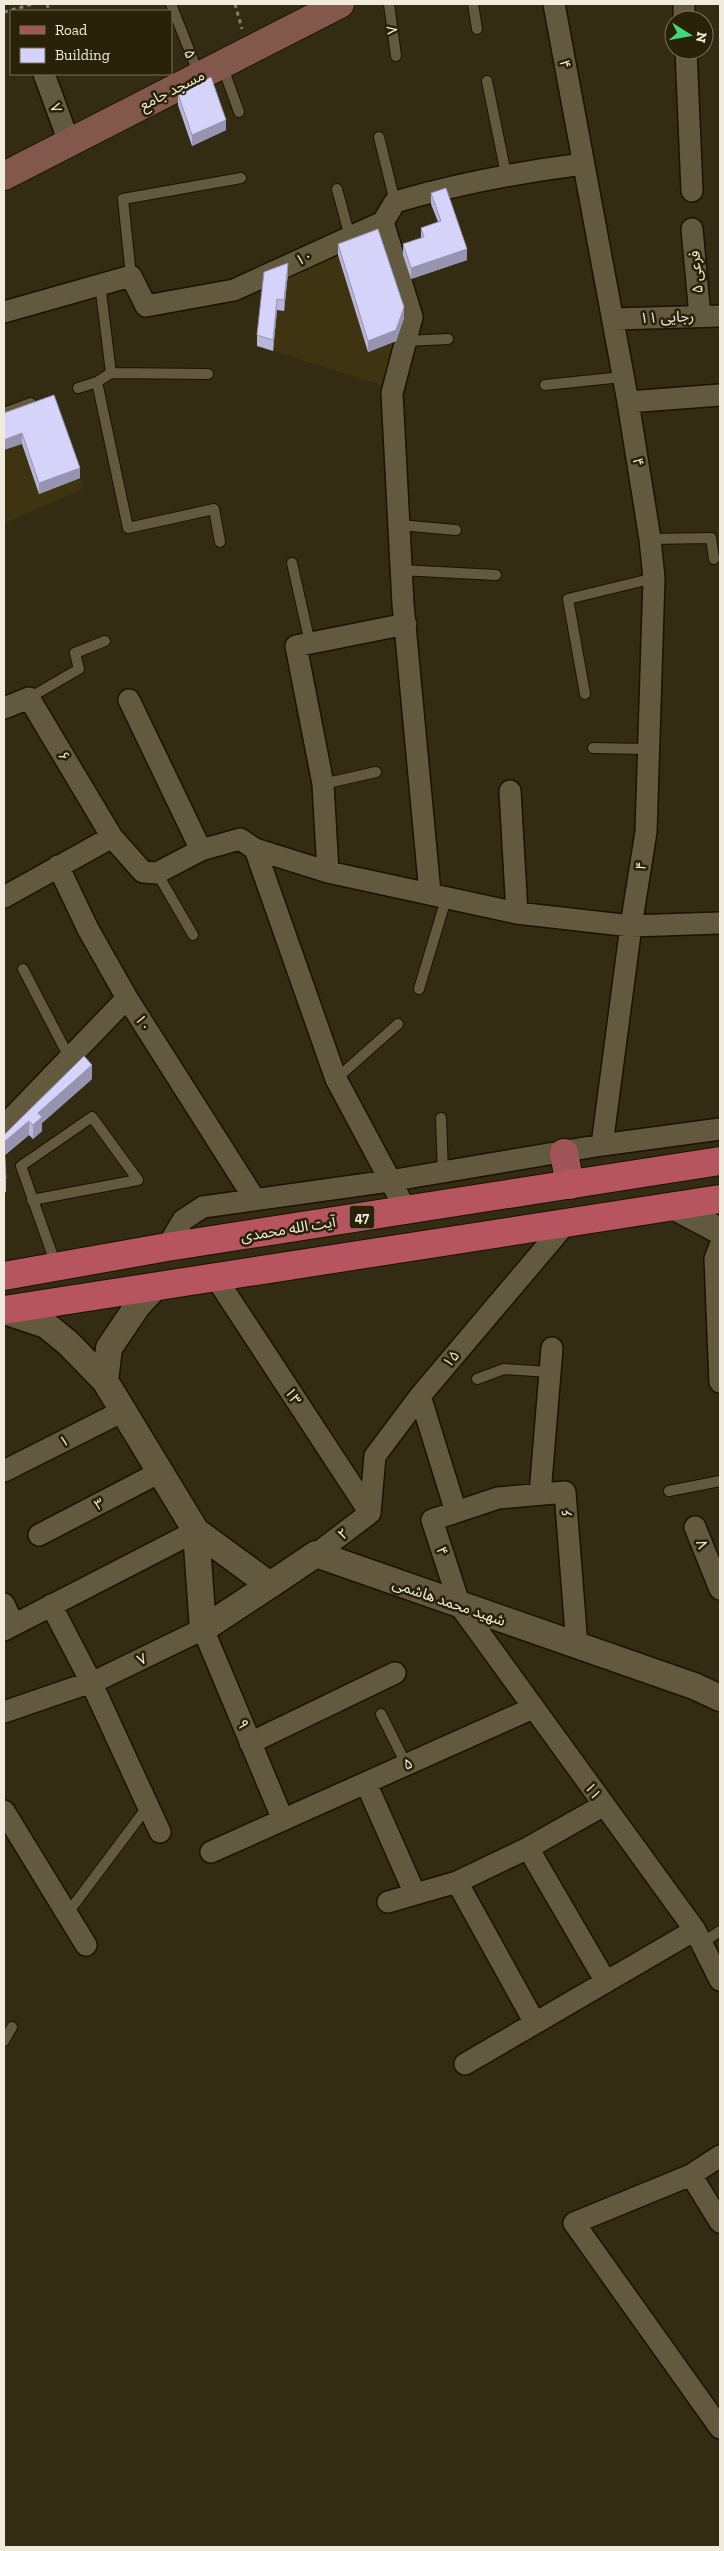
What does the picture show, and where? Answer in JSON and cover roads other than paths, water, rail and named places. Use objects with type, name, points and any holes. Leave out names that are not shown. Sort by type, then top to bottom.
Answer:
[{"type":"highway","name":"آیت الله محمدی","points":[[4,1276],[167,1247],[707,1163]]},
{"type":"highway","points":[[4,1310],[710,1200],[712,1181],[709,1173],[702,1167],[707,1163]]},
{"type":"main road","name":"مسجد جامع","points":[[4,176],[340,4]]},
{"type":"main road","points":[[564,1153],[570,1185]]},
{"type":"street","name":"۴","points":[[554,4],[628,402],[650,539],[654,578],[646,832],[630,926],[602,1145]]},
{"type":"street","points":[[686,60],[692,191]]},
{"type":"street","name":"۷","points":[[44,75],[69,142]]},
{"type":"street","points":[[438,896],[401,570],[392,393],[412,317],[383,222],[395,202],[453,185],[506,174],[583,164]]},
{"type":"street","name":"۱۰","points":[[131,276],[146,306],[234,290],[383,222]]},
{"type":"street","name":"فرعی ۵","points":[[692,228],[710,316]]},
{"type":"street","points":[[4,312],[131,276]]},
{"type":"street","name":"رجایی ۱۱","points":[[613,319],[710,316]]},
{"type":"street","points":[[628,402],[720,395]]},
{"type":"street","points":[[328,872],[323,784],[296,646],[406,624]]},
{"type":"street","points":[[4,708],[29,698]]},
{"type":"street","name":"۶","points":[[29,698],[112,837],[143,872],[157,873]]},
{"type":"street","points":[[129,700],[200,850]]},
{"type":"street","points":[[510,791],[517,913]]},
{"type":"street","points":[[4,896],[112,837]]},
{"type":"street","points":[[157,873],[200,850],[240,839],[255,849],[328,872],[517,913],[630,926],[720,923]]},
{"type":"street","points":[[255,849],[336,1079],[406,1210]]},
{"type":"street","points":[[58,866],[88,930],[127,998]]},
{"type":"street","name":"۱۰","points":[[4,1126],[127,998],[254,1198]]},
{"type":"street","points":[[167,1247],[183,1220],[203,1207],[254,1198],[389,1181],[564,1153],[602,1145],[720,1129]]},
{"type":"street","points":[[672,1206],[720,1231]]},
{"type":"street","name":"۱۵","points":[[370,1513],[375,1456],[420,1396],[568,1221]]},
{"type":"street","points":[[720,1246],[715,1259],[720,1382]]},
{"type":"street","name":"۱۳","points":[[216,1278],[370,1513]]},
{"type":"street","points":[[105,1382],[109,1348],[138,1305],[155,1287]]},
{"type":"street","points":[[4,1310],[46,1325],[68,1343],[105,1382],[196,1531],[270,1585],[316,1554]]},
{"type":"street","points":[[540,1494],[552,1348]]},
{"type":"street","points":[[420,1396],[456,1512]]},
{"type":"street","name":"۱","points":[[6,1466],[124,1411]]},
{"type":"street","name":"۳","points":[[38,1535],[160,1472]]},
{"type":"street","name":"۶","points":[[456,1512],[498,1498],[565,1492],[578,1646]]},
{"type":"street","name":"۴","points":[[456,1512],[432,1520],[460,1606]]},
{"type":"street","name":"۲","points":[[316,1554],[370,1513]]},
{"type":"street","name":"۸","points":[[695,1527],[720,1589]]},
{"type":"street","points":[[4,1604],[8,1627],[196,1531]]},
{"type":"street","points":[[196,1531],[203,1629]]},
{"type":"street","name":"شهید محمد هاشمی","points":[[316,1554],[460,1606],[718,1694]]},
{"type":"street","name":"۷","points":[[4,1712],[91,1682],[203,1629],[270,1585]]},
{"type":"street","points":[[51,1605],[91,1682],[160,1832]]},
{"type":"street","name":"۱۱","points":[[460,1606],[698,1937],[720,1980]]},
{"type":"street","name":"۹","points":[[203,1629],[282,1820]]},
{"type":"street","points":[[250,1743],[395,1673]]},
{"type":"street","name":"۵","points":[[211,1852],[533,1708]]},
{"type":"street","points":[[366,1783],[415,1894]]},
{"type":"street","points":[[388,1902],[457,1882],[528,1848],[604,1806]]},
{"type":"street","points":[[4,1811],[86,1945]]},
{"type":"street","points":[[528,1848],[606,1982]]},
{"type":"street","points":[[457,1882],[535,2023]]},
{"type":"street","points":[[465,2064],[606,1982],[698,1937]]},
{"type":"street","points":[[720,2156],[691,2175],[574,2223],[720,2428]]},
{"type":"street","points":[[691,2175],[720,2222]]},
{"type":"lane","name":"۵","points":[[171,4],[210,70],[239,112]]},
{"type":"lane","name":"۸","points":[[389,4],[396,56]]},
{"type":"lane","points":[[473,4],[477,29]]},
{"type":"lane","points":[[488,81],[506,174]]},
{"type":"lane","points":[[379,138],[395,202]]},
{"type":"lane","points":[[131,276],[123,199],[241,178]]},
{"type":"lane","points":[[337,189],[350,237]]},
{"type":"lane","points":[[100,284],[111,373]]},
{"type":"lane","points":[[406,341],[448,339]]},
{"type":"lane","points":[[78,388],[97,382],[111,373],[208,374]]},
{"type":"lane","points":[[545,385],[622,377]]},
{"type":"lane","points":[[97,382],[128,528],[214,508],[220,542]]},
{"type":"lane","points":[[4,413],[40,400]]},
{"type":"lane","points":[[399,525],[456,530]]},
{"type":"lane","points":[[650,539],[711,538],[714,559]]},
{"type":"lane","points":[[292,563],[310,643]]},
{"type":"lane","points":[[401,570],[496,575]]},
{"type":"lane","points":[[585,694],[568,599],[654,578]]},
{"type":"lane","points":[[29,698],[79,669],[75,653],[105,641]]},
{"type":"lane","points":[[593,748],[649,749]]},
{"type":"lane","points":[[323,784],[376,772]]},
{"type":"lane","points":[[157,873],[193,935]]},
{"type":"lane","points":[[419,989],[438,896]]},
{"type":"lane","points":[[23,969],[69,1057]]},
{"type":"lane","points":[[336,1079],[398,1024]]},
{"type":"lane","points":[[32,1200],[138,1180],[92,1117],[21,1166],[32,1200],[57,1268]]},
{"type":"lane","points":[[441,1118],[443,1172]]},
{"type":"lane","points":[[476,1379],[504,1369],[550,1372]]},
{"type":"lane","points":[[669,1491],[720,1481]]},
{"type":"lane","points":[[381,1714],[406,1764]]},
{"type":"lane","points":[[66,1914],[148,1805]]},
{"type":"lane","points":[[698,1937],[720,1931]]},
{"type":"lane","points":[[4,2041],[12,2027]]}]
